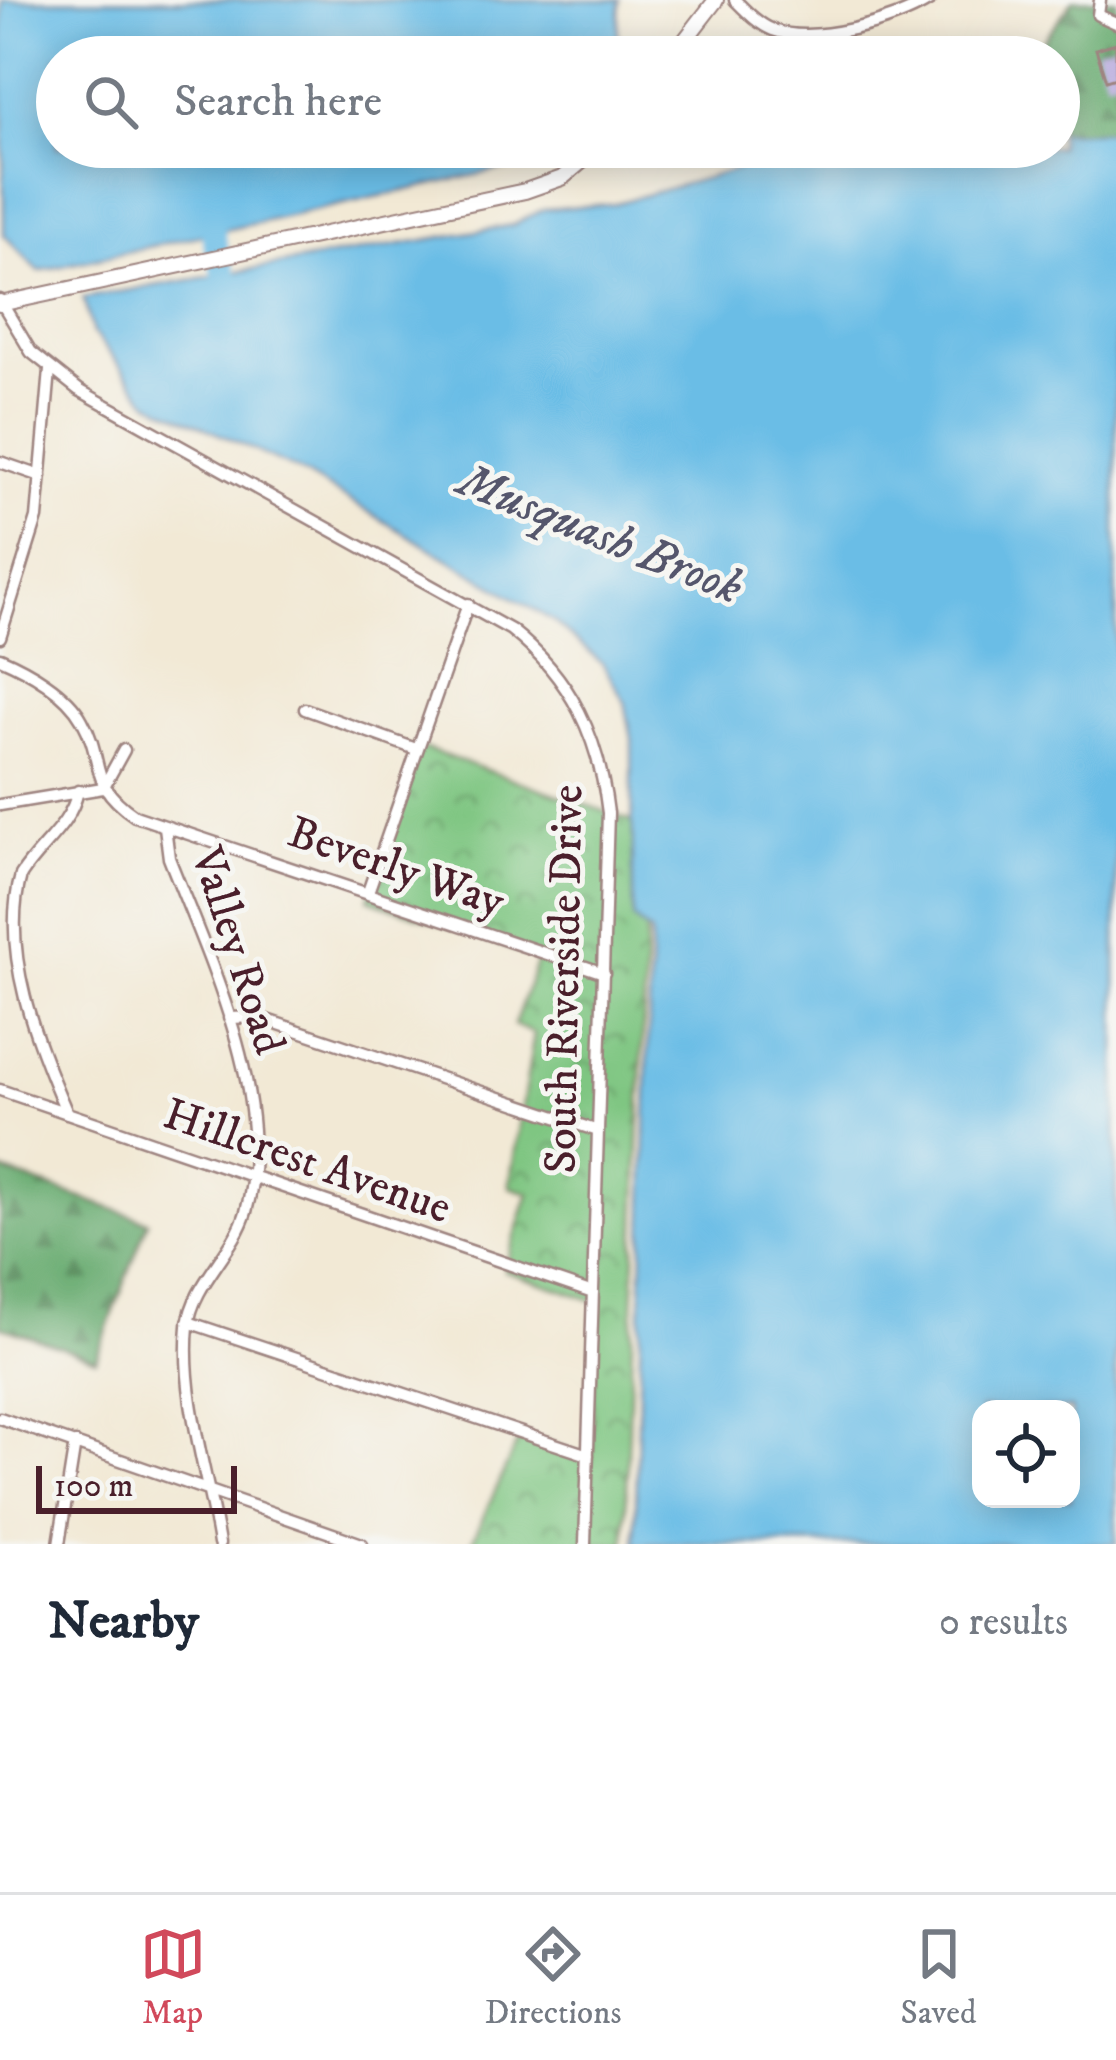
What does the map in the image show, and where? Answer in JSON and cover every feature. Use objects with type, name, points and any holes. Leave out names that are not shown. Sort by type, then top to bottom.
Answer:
[{"type":"street","points":[[688,36],[716,0]]},
{"type":"street","points":[[735,0],[765,26],[792,34],[899,14],[930,0]]},
{"type":"street","points":[[1100,0],[1102,20],[1116,22]]},
{"type":"street","points":[[1,302],[545,186],[570,168]]},
{"type":"street","name":"South Riverside Drive","points":[[1,302],[31,352],[50,370],[467,604],[545,659],[572,695],[594,740],[608,814],[585,1544]]},
{"type":"street","points":[[0,637],[30,548],[50,370]]},
{"type":"street","points":[[0,462],[41,476]]},
{"type":"street","points":[[368,892],[467,604]]},
{"type":"street","points":[[0,658],[72,705],[89,736],[103,788]]},
{"type":"street","points":[[305,709],[416,749]]},
{"type":"street","points":[[103,788],[124,750]]},
{"type":"street","points":[[0,805],[103,788]]},
{"type":"street","name":"Valley Road","points":[[103,788],[135,816],[165,827],[169,858],[229,1018],[246,1087],[250,1177],[244,1217],[188,1322],[189,1378],[219,1544]]},
{"type":"street","points":[[67,1113],[10,980],[2,929],[17,881],[71,816],[78,791]]},
{"type":"street","name":"Beverly Way","points":[[165,827],[604,973]]},
{"type":"street","points":[[229,1018],[258,1017],[598,1131]]},
{"type":"street","name":"Hillcrest Avenue","points":[[0,1090],[593,1293]]},
{"type":"street","points":[[188,1322],[588,1455]]},
{"type":"street","points":[[0,1418],[362,1544]]},
{"type":"street","points":[[59,1544],[75,1443]]},
{"type":"green space","points":[[1073,0],[1116,0],[1116,131],[1080,132],[1080,36],[1046,36]]},
{"type":"green space","points":[[420,747],[650,827],[625,1544],[471,1544],[521,1434],[591,1459],[595,1301],[504,1271],[529,1193],[509,1187],[534,1034],[514,1025],[538,958],[369,899]]},
{"type":"green space","points":[[0,1170],[148,1221],[96,1359],[0,1326]]},
{"type":"water","points":[[2,0],[620,0],[618,36],[36,36],[36,168],[508,168],[39,271],[4,235]]},
{"type":"water","name":"Musquash Brook","points":[[1116,131],[1116,1544],[635,1544],[651,934],[633,919],[632,739],[625,702],[602,663],[553,621],[301,472],[148,401],[93,333],[83,298],[513,225],[544,209],[613,204],[741,168],[1080,168],[1080,132]]},
{"type":"building","points":[[1116,43],[1116,78],[1106,81],[1096,49]]},
{"type":"waterway","points":[[208,168],[212,224],[235,296]]}]
